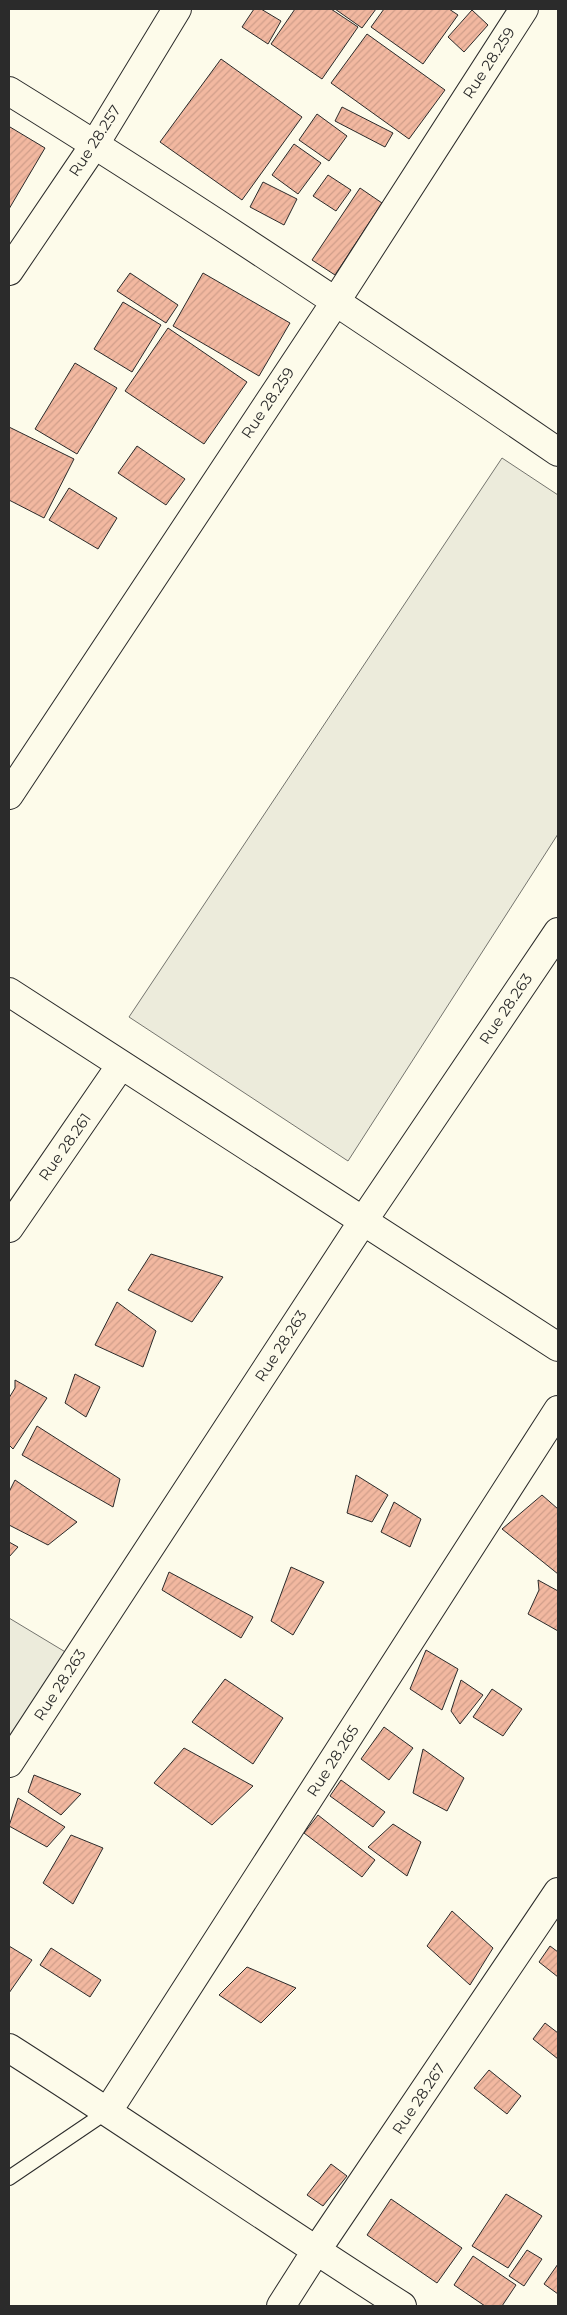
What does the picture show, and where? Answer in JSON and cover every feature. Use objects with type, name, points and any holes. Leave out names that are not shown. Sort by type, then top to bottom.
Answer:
[{"type":"street","name":"Rue 28.257","points":[[9,271],[95,144],[177,9]]},
{"type":"street","name":"Rue 28.259","points":[[9,795],[336,301],[524,9]]},
{"type":"street","points":[[9,91],[95,144],[336,301],[558,452]]},
{"type":"street","name":"Rue 28.263","points":[[9,1763],[363,1221],[558,932]]},
{"type":"street","points":[[9,992],[558,1348]]},
{"type":"street","name":"Rue 28.261","points":[[9,1228],[121,1066]]},
{"type":"street","name":"Rue 28.265","points":[[108,2111],[558,1410]]},
{"type":"street","name":"Rue 28.267","points":[[281,2306],[558,1892]]},
{"type":"street","points":[[9,2048],[108,2111],[316,2251],[402,2306]]},
{"type":"lane","points":[[9,2178],[108,2111]]},
{"type":"shaded area","points":[[502,458],[558,495],[558,834],[348,1161],[129,1017]]},
{"type":"shaded area","points":[[9,1618],[77,1659],[9,1755]]},
{"type":"building","points":[[254,9],[261,9],[281,21],[268,44],[242,27]]},
{"type":"building","points":[[295,9],[331,9],[358,27],[322,79],[271,44]]},
{"type":"building","points":[[335,9],[376,9],[362,28]]},
{"type":"building","points":[[384,9],[449,9],[458,15],[423,64],[371,27]]},
{"type":"building","points":[[472,10],[488,25],[464,52],[448,37]]},
{"type":"building","points":[[367,34],[445,90],[409,139],[331,83]]},
{"type":"building","points":[[221,59],[302,117],[242,200],[160,142]]},
{"type":"building","points":[[342,107],[393,133],[385,147],[335,121]]},
{"type":"building","points":[[317,114],[347,136],[329,161],[299,140]]},
{"type":"building","points":[[10,127],[45,148],[9,209],[9,129]]},
{"type":"building","points":[[294,144],[321,163],[298,194],[272,175]]},
{"type":"building","points":[[328,175],[351,190],[336,211],[313,196]]},
{"type":"building","points":[[263,182],[297,199],[284,225],[250,207]]},
{"type":"building","points":[[360,188],[382,203],[335,275],[312,260]]},
{"type":"building","points":[[130,273],[178,305],[166,323],[117,291]]},
{"type":"building","points":[[203,273],[290,323],[259,376],[173,326]]},
{"type":"building","points":[[123,302],[161,325],[132,372],[94,349]]},
{"type":"building","points":[[168,328],[247,382],[204,444],[125,391]]},
{"type":"building","points":[[75,363],[117,388],[77,454],[35,429]]},
{"type":"building","points":[[9,427],[74,459],[44,518],[9,500]]},
{"type":"building","points":[[137,446],[185,479],[166,505],[118,473]]},
{"type":"building","points":[[69,488],[117,518],[98,549],[49,520]]},
{"type":"building","points":[[151,1254],[223,1277],[192,1322],[128,1290]]},
{"type":"building","points":[[117,1302],[156,1331],[143,1367],[95,1345]]},
{"type":"building","points":[[75,1374],[100,1387],[86,1417],[65,1403]]},
{"type":"building","points":[[15,1380],[47,1398],[13,1449],[9,1445],[9,1398],[15,1388]]},
{"type":"building","points":[[37,1426],[120,1479],[113,1507],[22,1455]]},
{"type":"building","points":[[356,1475],[388,1495],[372,1522],[347,1513]]},
{"type":"building","points":[[15,1480],[77,1522],[48,1545],[9,1525],[9,1492]]},
{"type":"building","points":[[542,1495],[558,1509],[558,1574],[502,1529]]},
{"type":"building","points":[[394,1502],[421,1519],[410,1547],[381,1532]]},
{"type":"building","points":[[9,1542],[18,1547],[9,1557]]},
{"type":"building","points":[[291,1567],[324,1582],[293,1635],[271,1621]]},
{"type":"building","points":[[169,1572],[253,1617],[241,1638],[162,1590]]},
{"type":"building","points":[[538,1580],[558,1591],[558,1631],[528,1614],[539,1590]]},
{"type":"building","points":[[426,1650],[458,1669],[442,1710],[410,1689]]},
{"type":"building","points":[[225,1679],[283,1718],[253,1764],[192,1722]]},
{"type":"building","points":[[461,1680],[483,1695],[460,1724],[451,1711]]},
{"type":"building","points":[[492,1689],[522,1709],[503,1736],[473,1717]]},
{"type":"building","points":[[384,1727],[413,1748],[389,1780],[361,1759]]},
{"type":"building","points":[[184,1748],[253,1786],[212,1825],[154,1783]]},
{"type":"building","points":[[423,1749],[464,1778],[447,1811],[413,1793]]},
{"type":"building","points":[[34,1775],[81,1794],[61,1815],[28,1792]]},
{"type":"building","points":[[341,1780],[385,1812],[373,1827],[330,1796]]},
{"type":"building","points":[[18,1798],[65,1827],[47,1847],[9,1826]]},
{"type":"building","points":[[318,1815],[375,1860],[362,1877],[304,1833]]},
{"type":"building","points":[[393,1824],[421,1842],[407,1876],[368,1847]]},
{"type":"building","points":[[71,1835],[103,1848],[73,1904],[43,1883]]},
{"type":"building","points":[[452,1911],[493,1948],[470,1985],[427,1946]]},
{"type":"building","points":[[9,1946],[32,1960],[9,1993]]},
{"type":"building","points":[[550,1946],[558,1952],[558,1977],[539,1962]]},
{"type":"building","points":[[51,1948],[101,1980],[90,1997],[40,1965]]},
{"type":"building","points":[[247,1967],[296,1988],[261,2023],[219,1995]]},
{"type":"building","points":[[545,2023],[558,2033],[558,2059],[533,2039]]},
{"type":"building","points":[[489,2070],[521,2096],[507,2114],[474,2088]]},
{"type":"building","points":[[331,2164],[347,2176],[323,2206],[307,2195]]},
{"type":"building","points":[[506,2194],[542,2216],[508,2268],[472,2246]]},
{"type":"building","points":[[391,2199],[462,2248],[437,2283],[367,2235]]},
{"type":"building","points":[[527,2250],[542,2259],[524,2286],[509,2276]]},
{"type":"building","points":[[473,2256],[516,2285],[502,2306],[485,2306],[454,2285]]},
{"type":"building","points":[[558,2264],[558,2294],[544,2284]]}]
